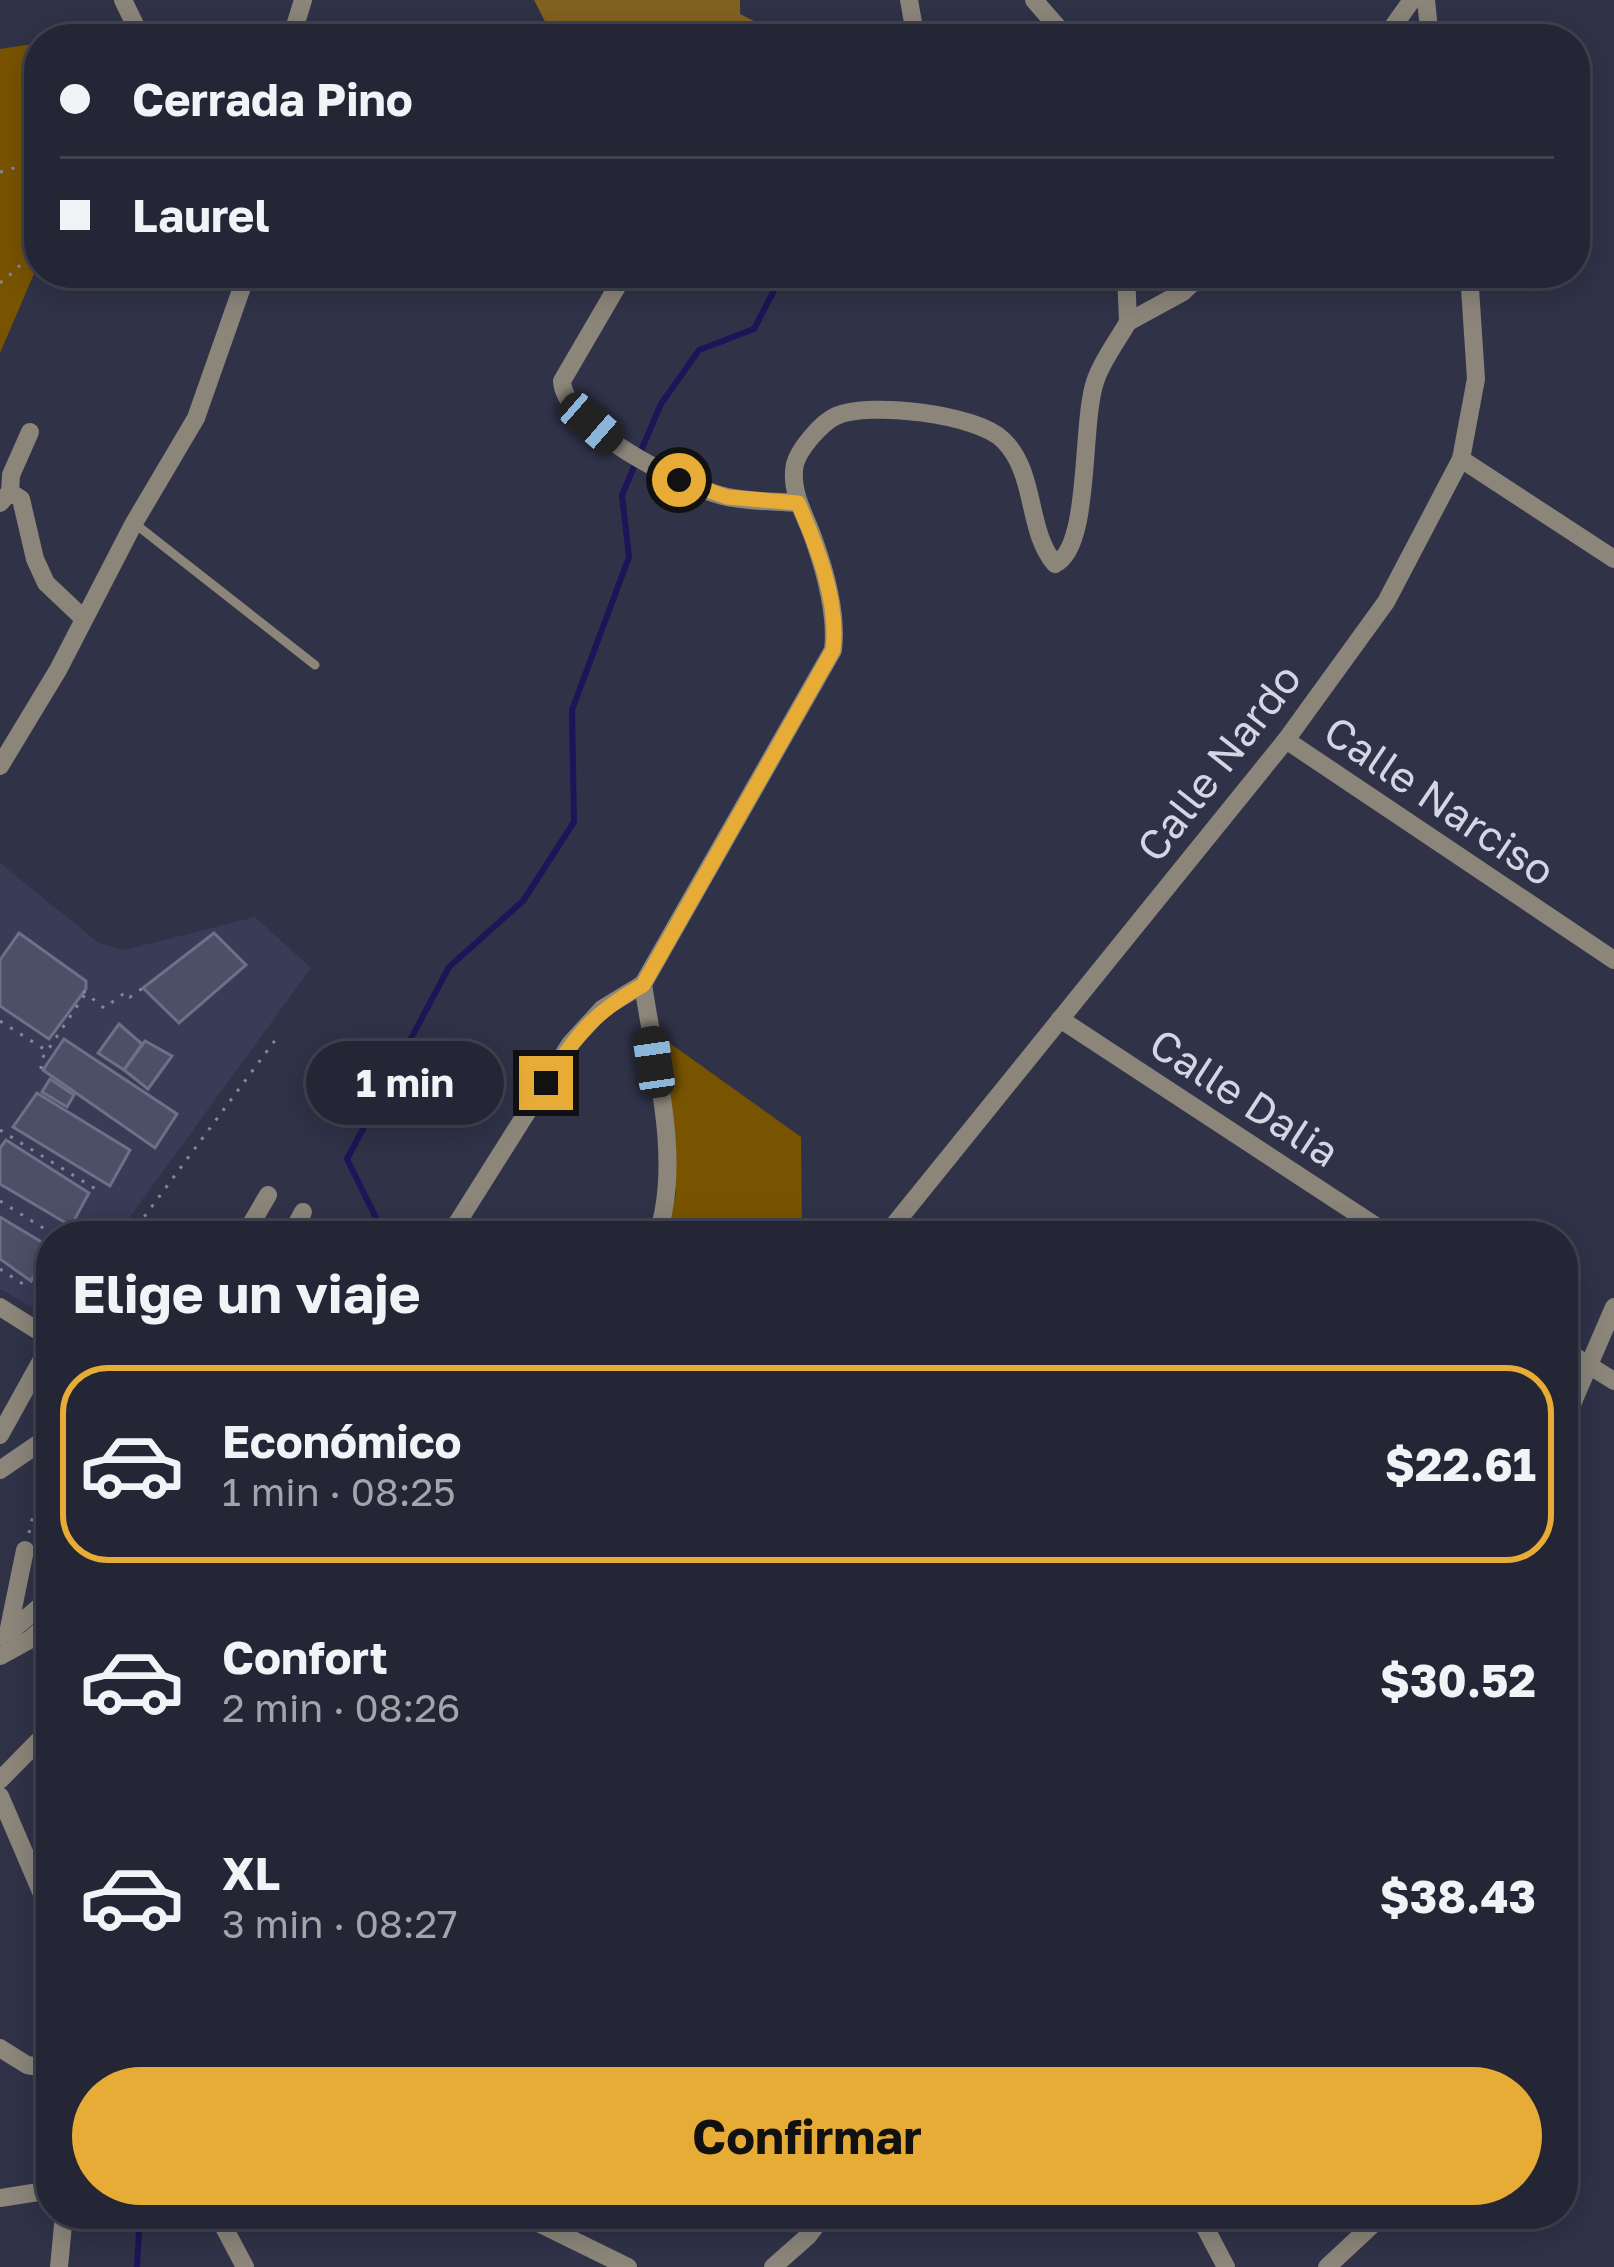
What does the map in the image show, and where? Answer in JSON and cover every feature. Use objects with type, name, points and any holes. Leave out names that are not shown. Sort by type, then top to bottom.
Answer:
[{"type":"street","points":[[1034,0],[1055,24]]},
{"type":"street","points":[[0,766],[196,418],[242,288]]},
{"type":"street","points":[[616,288],[562,381],[562,394],[570,405],[612,441],[679,480],[727,497],[798,503]]},
{"type":"street","points":[[458,1221],[570,1044],[602,1009],[643,985],[833,650],[834,626],[815,543],[798,503],[795,464],[804,447],[836,416],[862,411],[944,415],[992,430],[1023,470],[1045,550],[1055,564],[1062,562],[1072,550],[1078,527],[1084,439],[1096,380],[1128,322],[1127,288]]},
{"type":"street","points":[[1128,322],[1187,288]]},
{"type":"street","name":"Calle Nardo","points":[[897,1221],[1286,740],[1386,602],[1461,459],[1476,379],[1470,288]]},
{"type":"street","points":[[30,432],[5,497],[21,499],[35,559],[46,583],[83,618]]},
{"type":"street","points":[[1461,459],[1614,559]]},
{"type":"street","name":"Calle Narciso","points":[[1286,740],[1614,960]]},
{"type":"street","points":[[643,985],[666,1137],[668,1180],[660,1221]]},
{"type":"street","name":"Calle Dalia","points":[[1060,1019],[1368,1221]]},
{"type":"street","points":[[253,1221],[268,1195]]},
{"type":"street","points":[[298,1221],[303,1212]]},
{"type":"street","points":[[0,1307],[36,1331]]},
{"type":"street","points":[[1578,1389],[1614,1307]]},
{"type":"street","points":[[1578,1359],[1614,1382]]},
{"type":"street","points":[[0,1436],[36,1369]]},
{"type":"street","points":[[0,1469],[36,1446]]},
{"type":"street","points":[[4,1636],[25,1550]]},
{"type":"street","points":[[4,1636],[36,1609]]},
{"type":"street","points":[[0,1656],[36,1634]]},
{"type":"street","points":[[0,1780],[36,1743]]},
{"type":"street","points":[[0,1796],[36,1880]]},
{"type":"street","points":[[0,2048],[36,2066]]},
{"type":"street","points":[[0,2198],[36,2192]]},
{"type":"street","points":[[59,2267],[63,2229]]},
{"type":"street","points":[[225,2229],[245,2267]]},
{"type":"street","points":[[551,2229],[628,2267]]},
{"type":"street","points":[[772,2267],[813,2229]]},
{"type":"street","points":[[1206,2229],[1224,2262],[1248,2267]]},
{"type":"street","points":[[1327,2267],[1368,2229]]},
{"type":"lane","points":[[134,523],[315,665]]},
{"type":"path","points":[[0,283],[24,257]]},
{"type":"path","points":[[41,1069],[47,1050],[85,992],[104,1008],[126,992],[130,997],[143,988]]},
{"type":"path","points":[[0,1021],[47,1050]]},
{"type":"path","points":[[141,1221],[276,1039]]},
{"type":"path","points":[[0,1130],[102,1193]]},
{"type":"path","points":[[0,1201],[36,1224]]},
{"type":"path","points":[[0,1269],[23,1284]]},
{"type":"path","points":[[25,1550],[36,1502]]},
{"type":"shaded area","points":[[534,0],[740,0],[740,14],[760,24],[546,24]]},
{"type":"shaded area","points":[[24,45],[24,288],[28,288],[0,353],[0,49]]},
{"type":"shaded area","points":[[0,863],[99,943],[124,950],[255,917],[311,968],[127,1221],[36,1221],[36,1309],[0,1289]]},
{"type":"shaded area","points":[[657,1034],[801,1137],[802,1221],[669,1221],[676,1194]]},
{"type":"building","points":[[19,933],[86,981],[86,989],[49,1039],[0,1006],[0,960]]},
{"type":"building","points":[[214,933],[246,965],[179,1023],[143,988]]},
{"type":"building","points":[[119,1024],[142,1044],[124,1070],[98,1053]]},
{"type":"building","points":[[64,1039],[177,1114],[155,1148],[43,1070]]},
{"type":"building","points":[[145,1041],[172,1056],[148,1089],[124,1070]]},
{"type":"building","points":[[50,1079],[74,1095],[67,1107],[42,1092]]},
{"type":"building","points":[[37,1093],[130,1150],[110,1186],[13,1127]]},
{"type":"building","points":[[6,1140],[89,1193],[74,1221],[63,1221],[0,1184],[0,1148]]},
{"type":"building","points":[[0,1217],[36,1239],[36,1272],[31,1281],[0,1259]]},
{"type":"waterway","points":[[378,1221],[347,1159],[449,967],[523,901],[574,822],[572,710],[629,557],[622,495],[661,404],[699,350],[754,329],[775,288]]},
{"type":"waterway","points":[[137,2267],[139,2229]]},
{"type":"route","points":[[546,1083],[570,1044],[602,1009],[643,985],[833,650],[834,626],[815,543],[798,503],[727,497],[679,480]]}]
